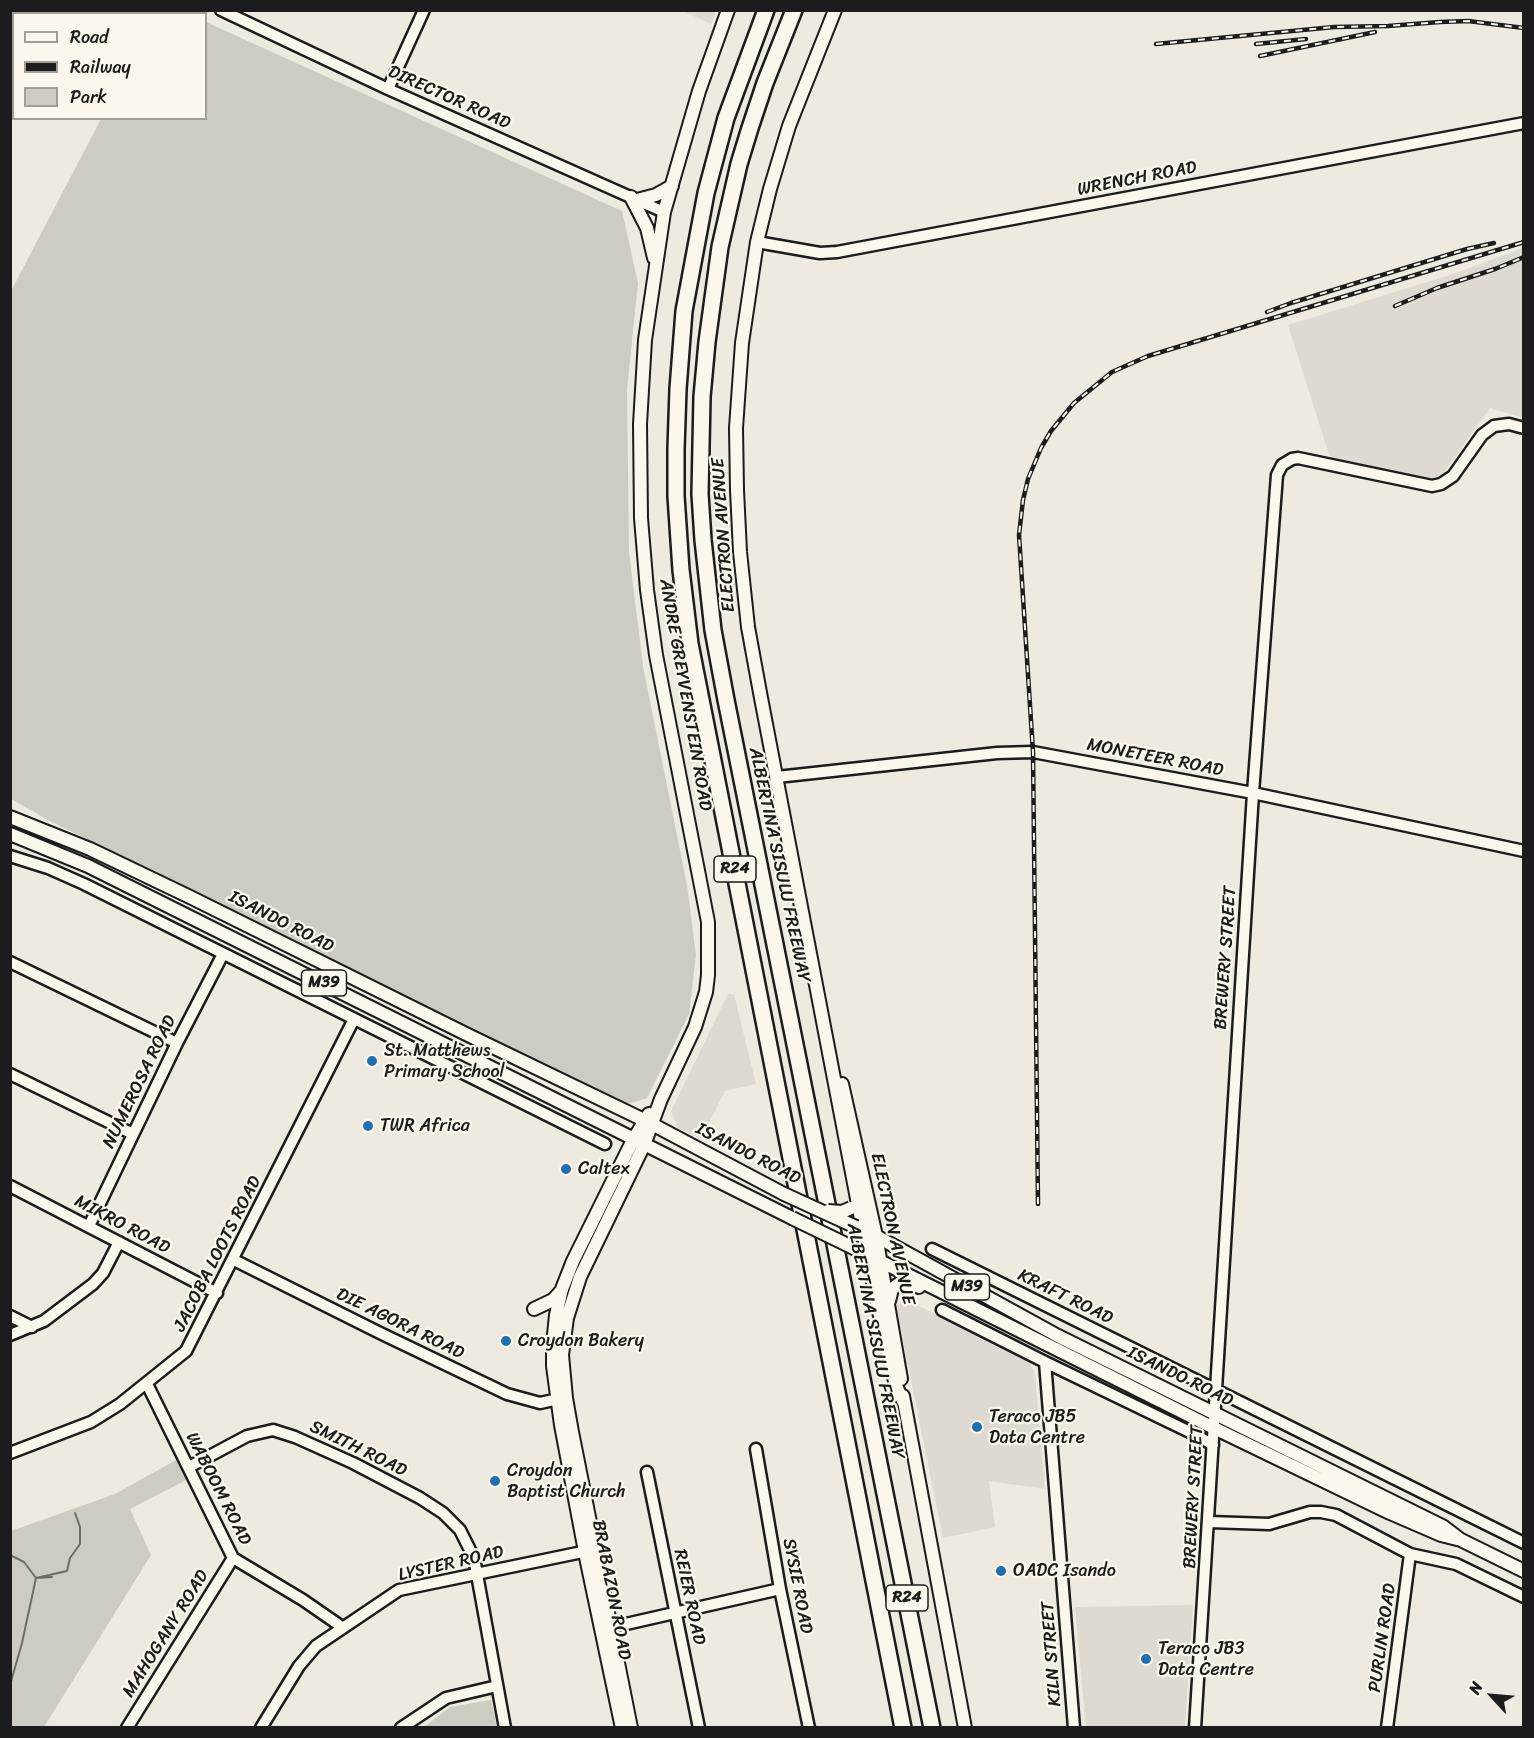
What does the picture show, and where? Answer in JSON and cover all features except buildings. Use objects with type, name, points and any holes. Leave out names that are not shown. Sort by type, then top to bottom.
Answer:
[{"type":"highway","name":"R24","points":[[766,10],[726,118],[706,193],[684,311],[676,449],[676,496],[681,570],[690,644],[903,1728]]},
{"type":"highway","name":"ALBERTINA SISULU FREEWAY","points":[[794,10],[765,83],[747,137],[720,247],[706,342],[702,408],[700,494],[704,551],[713,630],[726,700],[932,1728]]},
{"type":"main road","name":"ANDRE GREYVENSTEIN ROAD","points":[[648,1123],[687,1047],[701,1011],[708,975],[710,943],[704,895],[656,655],[647,590],[639,471],[640,400],[645,340],[664,212],[699,91],[728,10]]},
{"type":"main road","name":"ELECTRON AVENUE","points":[[835,10],[789,126],[757,242],[742,343],[736,428],[740,552],[748,627],[832,1065],[841,1081],[860,1205],[860,1229],[864,1252],[896,1386],[904,1403]]},
{"type":"main road","points":[[655,268],[647,228],[634,199],[656,195],[672,186]]},
{"type":"main road","name":"ISANDO ROAD","points":[[10,817],[90,849],[190,897],[648,1123],[784,1194],[876,1236],[1058,1336],[1444,1527],[1461,1540],[1524,1571]]},
{"type":"main road","name":"ISANDO ROAD","points":[[10,834],[109,876],[1214,1428],[1390,1513],[1441,1535],[1461,1540]]},
{"type":"main road","name":"BRABAZON ROAD","points":[[622,1728],[606,1628],[561,1399],[553,1344],[562,1289],[573,1262],[648,1123]]},
{"type":"main road","name":"BRABAZON ROAD","points":[[561,1399],[562,1355],[572,1300],[638,1142]]},
{"type":"main road","points":[[820,1210],[842,1212],[860,1205],[915,1257]]},
{"type":"main road","name":"ELECTRON AVENUE","points":[[860,1205],[876,1236],[904,1403],[965,1728]]},
{"type":"main road","points":[[889,1303],[892,1288],[900,1283],[911,1283],[934,1294],[942,1293]]},
{"type":"main road","points":[[534,1309],[553,1300],[562,1289]]},
{"type":"main road","name":"BRABAZON ROAD","points":[[606,1628],[631,1728]]},
{"type":"street","name":"DIRECTOR ROAD","points":[[221,10],[388,89],[664,212]]},
{"type":"street","points":[[388,89],[424,10]]},
{"type":"street","name":"WRENCH ROAD","points":[[757,242],[820,253],[837,252],[1524,123]]},
{"type":"street","name":"BREWERY STREET","points":[[1195,1728],[1253,794],[1276,481],[1282,465],[1298,458],[1432,486],[1441,484],[1453,476],[1482,435],[1494,426],[1509,424],[1524,428]]},
{"type":"street","name":"MONETEER ROAD","points":[[777,777],[997,753],[1033,752],[1253,794],[1524,851]]},
{"type":"street","points":[[10,856],[48,868],[84,884],[605,1144]]},
{"type":"street","name":"NUMEROSA ROAD","points":[[89,1226],[177,1043],[223,954]]},
{"type":"street","points":[[10,962],[177,1043]]},
{"type":"street","name":"JACOBA LOOTS ROAD","points":[[10,1453],[85,1425],[120,1404],[186,1352],[354,1019]]},
{"type":"street","points":[[10,1074],[133,1134]]},
{"type":"street","name":"MIKRO ROAD","points":[[10,1186],[217,1293]]},
{"type":"street","points":[[10,1335],[32,1327],[59,1311],[98,1279],[118,1242]]},
{"type":"street","name":"KRAFT ROAD","points":[[932,1249],[1216,1390]]},
{"type":"street","name":"DIE AGORA ROAD","points":[[234,1260],[380,1334],[507,1394],[540,1403],[561,1399]]},
{"type":"street","points":[[942,1310],[1213,1445]]},
{"type":"street","points":[[10,1316],[32,1327]]},
{"type":"street","name":"KILN STREET","points":[[1045,1362],[1074,1728]]},
{"type":"street","name":"WABOOM ROAD","points":[[147,1384],[233,1558],[303,1600],[342,1627]]},
{"type":"street","name":"ISANDO ROAD","points":[[1216,1390],[1524,1543]]},
{"type":"street","name":"SMITH ROAD","points":[[189,1467],[248,1436],[267,1430],[283,1432],[353,1463],[439,1509],[460,1530],[474,1558],[505,1728]]},
{"type":"street","name":"SYSIE ROAD","points":[[756,1449],[780,1589],[809,1728]]},
{"type":"street","name":"REIER ROAD","points":[[646,1472],[699,1728]]},
{"type":"street","points":[[1209,1522],[1269,1524],[1301,1514],[1321,1512],[1336,1515],[1410,1554],[1456,1564],[1524,1597]]},
{"type":"street","name":"LYSTER ROAD","points":[[261,1728],[306,1657],[316,1646],[399,1590],[591,1550]]},
{"type":"street","name":"PURLIN ROAD","points":[[1387,1728],[1410,1554]]},
{"type":"street","name":"MAHOGANY ROAD","points":[[128,1728],[233,1558]]},
{"type":"street","points":[[606,1628],[780,1589]]},
{"type":"street","points":[[401,1728],[414,1717],[446,1698],[497,1686]]},
{"type":"shaded area","points":[[683,11],[717,11],[711,24]]},
{"type":"shaded area","points":[[1523,248],[1523,418],[1490,408],[1442,475],[1428,480],[1330,458],[1288,325],[1456,273]]},
{"type":"shaded area","points":[[728,994],[734,994],[756,1084],[725,1091],[701,1139],[678,1128],[671,1111]]},
{"type":"shaded area","name":"Teraco JB5 Data Centre","points":[[907,1300],[1029,1361],[1035,1374],[1045,1489],[989,1481],[995,1527],[943,1538],[896,1306]]},
{"type":"shaded area","points":[[1193,1605],[1185,1727],[1086,1727],[1075,1607]]},
{"type":"green space","points":[[207,22],[622,211],[638,283],[627,390],[629,552],[643,666],[687,885],[696,955],[689,1014],[647,1098],[628,1104],[50,821],[11,799],[11,291],[100,120],[207,120]]},
{"type":"green space","points":[[176,1460],[188,1479],[130,1509],[151,1555],[44,1727],[11,1727],[11,1531],[115,1494]]},
{"type":"green space","points":[[491,1700],[497,1727],[424,1727],[450,1707]]},
{"type":"waterway","points":[[52,1577],[36,1578],[67,1571],[70,1558],[80,1544],[80,1527],[75,1513]]},
{"type":"waterway","points":[[10,1555],[24,1562],[36,1578],[10,1685]]},
{"type":"railway","points":[[1156,44],[1334,27],[1440,22],[1468,21],[1524,28]]},
{"type":"railway","points":[[1260,56],[1375,32]]},
{"type":"railway","points":[[1256,44],[1306,39]]},
{"type":"railway","points":[[1038,1204],[1033,752],[1019,535],[1028,479],[1041,448],[1051,431],[1074,403],[1112,372],[1148,356],[1524,242]]},
{"type":"railway","points":[[1267,312],[1467,249],[1494,243]]},
{"type":"railway","points":[[1395,306],[1437,288],[1524,257]]},
{"type":"place","name":"St. Matthews Primary School","points":[[372,1061]]},
{"type":"place","name":"TWR Africa","points":[[368,1126]]},
{"type":"place","name":"Caltex","points":[[566,1169]]},
{"type":"place","name":"Croydon Bakery","points":[[506,1341]]},
{"type":"place","name":"Teraco JB5 Data Centre","points":[[977,1427]]},
{"type":"place","name":"Croydon Baptist Church","points":[[495,1481]]},
{"type":"place","name":"OADC Isando","points":[[1001,1571]]},
{"type":"place","name":"Teraco JB3 Data Centre","points":[[1146,1659]]}]
